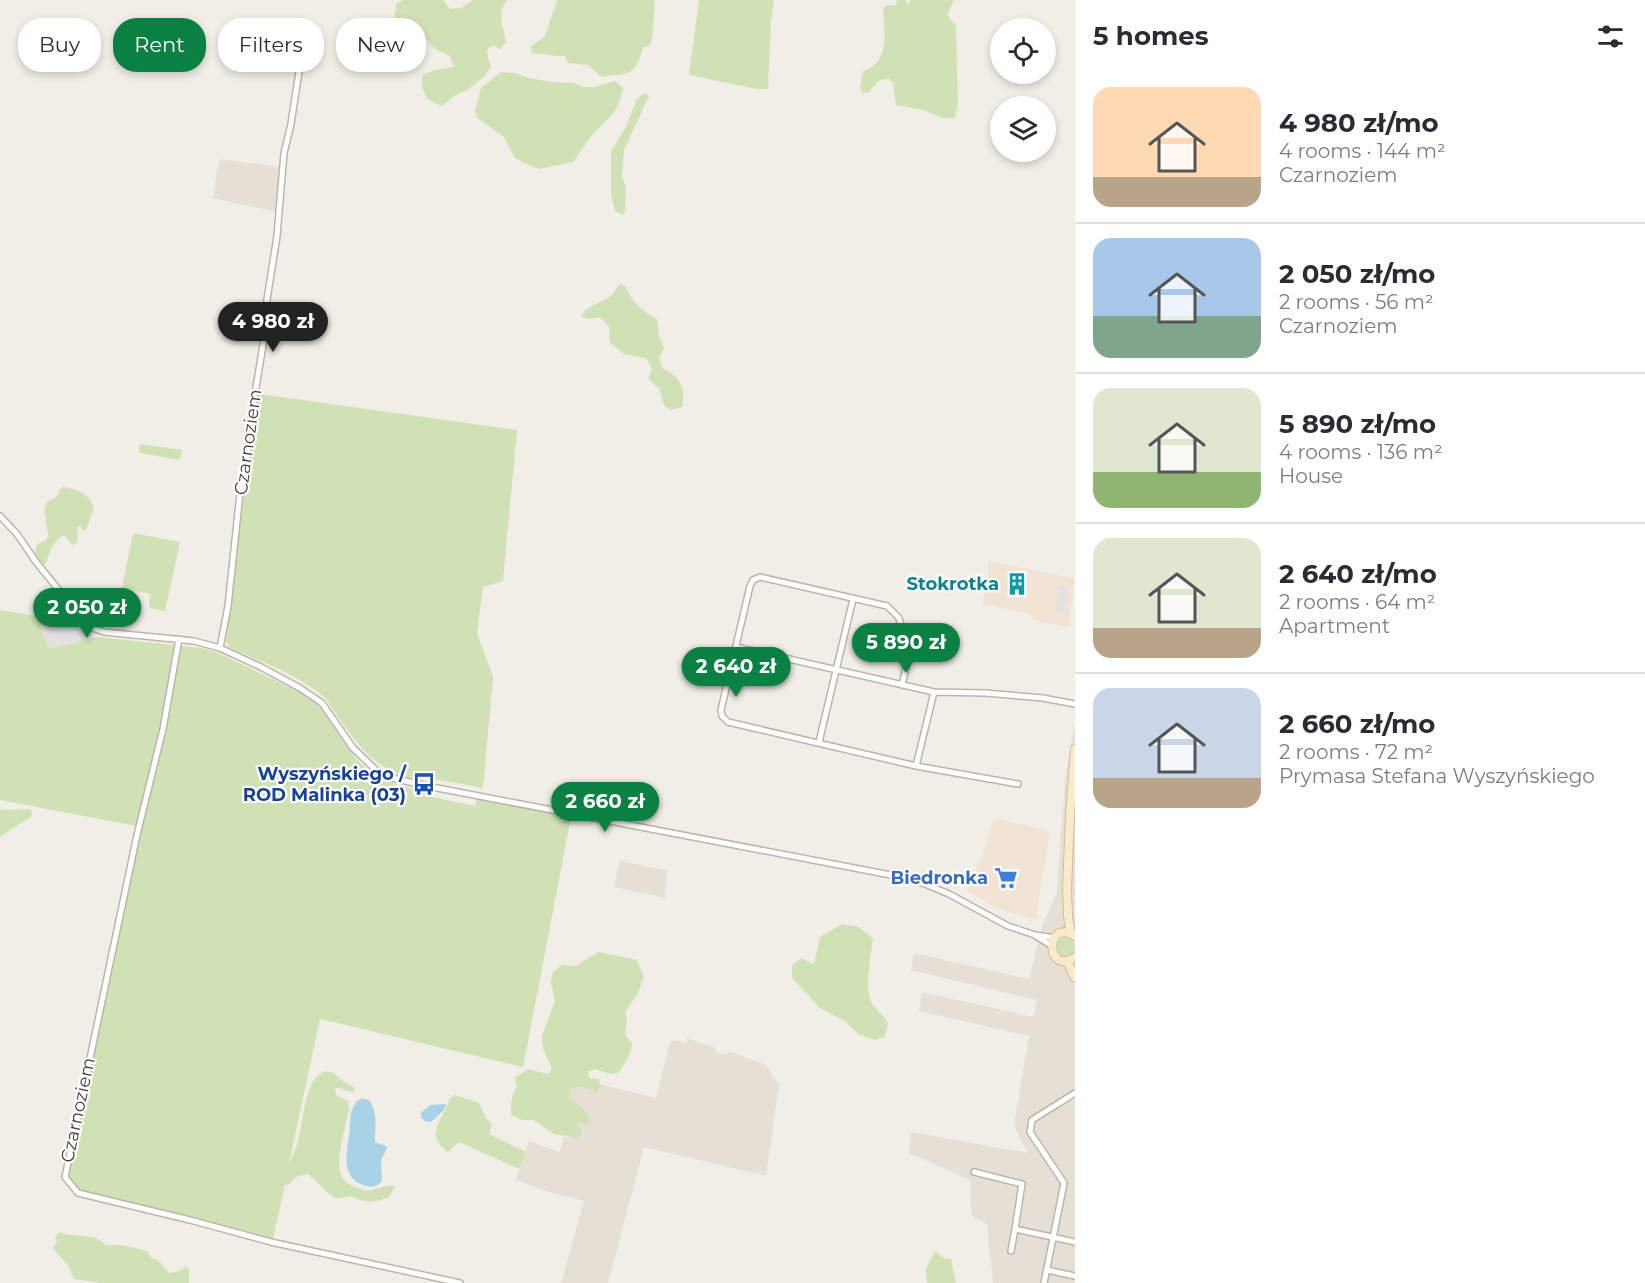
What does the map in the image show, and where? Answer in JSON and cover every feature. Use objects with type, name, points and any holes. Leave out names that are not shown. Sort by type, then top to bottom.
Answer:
[{"type":"main road","points":[[1075,750],[1070,815],[1068,916],[1070,934],[1053,942],[1054,955],[1062,961],[1073,959],[1075,978]]},
{"type":"street","name":"Czarnoziem","points":[[220,648],[228,606],[240,494],[247,460],[248,436],[263,345],[283,180],[284,153],[299,72]]},
{"type":"street","points":[[0,516],[17,534],[36,562],[89,627],[104,632],[194,640],[220,648],[261,667],[315,697],[322,703],[362,758],[377,771],[392,778],[896,876],[949,894],[1008,926],[1053,942]]},
{"type":"street","points":[[902,685],[909,655],[899,618],[887,606],[760,578],[753,580],[750,586],[721,710],[722,716],[728,722],[916,766],[1018,784]]},
{"type":"street","points":[[819,742],[853,599]]},
{"type":"street","name":"Czarnoziem","points":[[179,639],[163,729],[137,835],[65,1177],[78,1193],[271,1242],[460,1283]]},
{"type":"street","points":[[736,647],[933,692],[985,693],[1042,698],[1075,704]]},
{"type":"street","points":[[916,766],[933,692]]},
{"type":"street","points":[[1044,1283],[1064,1184],[1030,1132],[1032,1120],[1075,1093]]},
{"type":"street","points":[[975,1172],[1022,1184],[1011,1251]]},
{"type":"street","points":[[1015,1229],[1075,1242]]},
{"type":"street","points":[[1047,1270],[1075,1276]]},
{"type":"shaded area","points":[[219,159],[281,167],[276,212],[213,198]]},
{"type":"shaded area","points":[[989,561],[1075,578],[1068,627],[1033,620],[1030,614],[983,604]]},
{"type":"shaded area","points":[[1059,586],[1068,587],[1064,613],[1055,611]]},
{"type":"shaded area","points":[[64,601],[93,638],[54,648],[48,647],[41,631],[43,617],[48,610],[64,604]]},
{"type":"shaded area","points":[[1075,722],[1075,1283],[993,1283],[987,1224],[971,1215],[970,1180],[909,1153],[911,1132],[1028,1153],[1014,1126],[1029,1036],[919,1011],[922,992],[1033,1017],[1037,1000],[911,970],[914,953],[1029,979],[1042,926],[1057,892],[1065,780]]},
{"type":"shaded area","points":[[994,818],[1050,831],[1036,919],[998,909],[967,891],[983,855]]},
{"type":"shaded area","points":[[619,861],[667,870],[665,898],[614,887]]},
{"type":"shaded area","points":[[687,1038],[716,1048],[716,1053],[730,1052],[765,1064],[779,1085],[766,1176],[644,1147],[608,1283],[561,1283],[584,1201],[542,1190],[516,1180],[529,1141],[560,1152],[564,1137],[581,1134],[580,1122],[590,1121],[589,1114],[570,1097],[569,1091],[573,1088],[600,1087],[599,1084],[656,1098],[670,1042],[676,1040],[687,1043]]},
{"type":"green space","points":[[403,0],[443,0],[450,9],[461,8],[473,0],[507,0],[501,17],[506,43],[500,49],[493,45],[487,50],[491,66],[485,76],[442,106],[427,99],[422,87],[422,75],[454,67],[450,56],[435,49],[426,40],[426,18],[395,18],[396,4]]},
{"type":"green space","points":[[557,0],[655,0],[652,40],[649,46],[643,47],[639,60],[632,70],[621,75],[605,77],[600,76],[588,65],[568,63],[565,56],[533,54],[530,47],[545,36]]},
{"type":"green space","points":[[699,0],[774,0],[768,89],[757,89],[689,75]]},
{"type":"green space","points":[[897,0],[906,0],[907,5],[911,0],[954,0],[947,15],[956,25],[958,103],[955,118],[942,118],[923,110],[896,105],[893,83],[889,79],[877,82],[870,92],[862,93],[860,86],[863,71],[872,67],[882,54],[884,45],[883,8],[887,5],[895,6]]},
{"type":"green space","points":[[501,72],[552,82],[574,83],[584,87],[595,87],[615,81],[623,88],[614,113],[593,135],[573,162],[539,169],[515,158],[504,137],[477,118],[475,111],[481,88]]},
{"type":"green space","points":[[645,93],[649,96],[624,150],[622,176],[626,188],[623,215],[615,211],[611,194],[611,151],[627,125],[637,98]]},
{"type":"green space","points":[[620,284],[626,287],[638,306],[657,319],[659,336],[664,348],[659,358],[662,368],[674,375],[681,383],[682,407],[671,410],[664,406],[659,388],[648,379],[652,369],[646,358],[624,354],[610,343],[609,327],[600,317],[589,319],[581,317],[585,310],[611,296]]},
{"type":"green space","points":[[259,394],[517,430],[503,581],[483,587],[477,633],[493,677],[483,788],[413,775],[412,778],[383,766],[361,747],[325,698],[315,690],[291,675],[229,647],[226,641]]},
{"type":"green space","points":[[140,444],[182,450],[180,460],[139,453]]},
{"type":"green space","points":[[63,487],[86,496],[93,505],[93,511],[85,530],[83,531],[81,526],[78,526],[77,543],[72,545],[64,535],[52,548],[45,565],[35,553],[38,544],[46,540],[48,536],[44,508]]},
{"type":"green space","points":[[133,533],[180,542],[165,611],[149,608],[150,594],[122,588]]},
{"type":"green space","points":[[0,610],[43,617],[42,630],[48,647],[54,648],[97,637],[202,648],[216,652],[306,695],[329,718],[357,760],[382,778],[428,793],[428,796],[475,806],[477,799],[571,817],[523,1067],[320,1019],[289,1163],[298,1140],[306,1101],[313,1082],[324,1072],[334,1073],[355,1088],[354,1092],[351,1092],[335,1088],[336,1095],[348,1101],[349,1109],[339,1160],[342,1178],[364,1190],[395,1186],[389,1197],[370,1201],[352,1196],[336,1198],[308,1174],[296,1177],[285,1185],[273,1239],[84,1192],[78,1189],[68,1175],[141,827],[0,800]]},
{"type":"green space","points":[[31,809],[32,816],[0,837],[0,810]]},
{"type":"green space","points":[[842,924],[858,927],[873,938],[868,991],[873,1005],[888,1023],[885,1037],[875,1040],[858,1034],[846,1022],[820,1008],[792,978],[792,966],[801,958],[814,964],[820,937]]},
{"type":"green space","points":[[1066,938],[1072,941],[1075,947],[1072,953],[1066,956],[1060,953],[1057,947],[1060,941]]},
{"type":"green space","points":[[599,952],[637,960],[644,977],[637,995],[625,1012],[627,1018],[625,1034],[632,1043],[627,1059],[618,1073],[611,1074],[595,1069],[588,1072],[589,1078],[599,1079],[600,1087],[597,1093],[583,1087],[569,1091],[570,1097],[589,1114],[590,1121],[587,1125],[578,1122],[582,1134],[579,1138],[554,1134],[534,1120],[522,1120],[511,1115],[512,1097],[517,1087],[515,1078],[528,1069],[548,1074],[552,1069],[543,1048],[542,1036],[555,1001],[551,983],[552,973],[562,965],[575,966]]},
{"type":"green space","points":[[455,1095],[479,1103],[486,1118],[492,1124],[489,1134],[526,1152],[519,1169],[459,1142],[448,1152],[441,1146],[437,1139],[437,1126],[450,1098]]},
{"type":"green space","points":[[59,1232],[94,1238],[106,1245],[121,1245],[148,1251],[151,1258],[158,1260],[169,1273],[185,1267],[189,1269],[189,1283],[101,1283],[74,1279],[68,1265],[53,1249],[57,1241],[55,1237]]},
{"type":"green space","points":[[935,1252],[943,1258],[951,1259],[956,1283],[927,1283],[926,1268]]},
{"type":"water","points":[[363,1098],[370,1101],[374,1112],[375,1142],[387,1148],[381,1160],[382,1181],[373,1187],[358,1183],[352,1178],[346,1159],[351,1114],[357,1101]]},
{"type":"water","points":[[446,1104],[444,1110],[431,1122],[421,1118],[421,1113],[430,1105]]},
{"type":"place","name":"Stokrotka","points":[[1017,584]]},
{"type":"place","name":"Wyszyńskiego / ROD Malinka (03)","points":[[424,784]]},
{"type":"place","name":"Biedronka","points":[[1006,878]]}]
